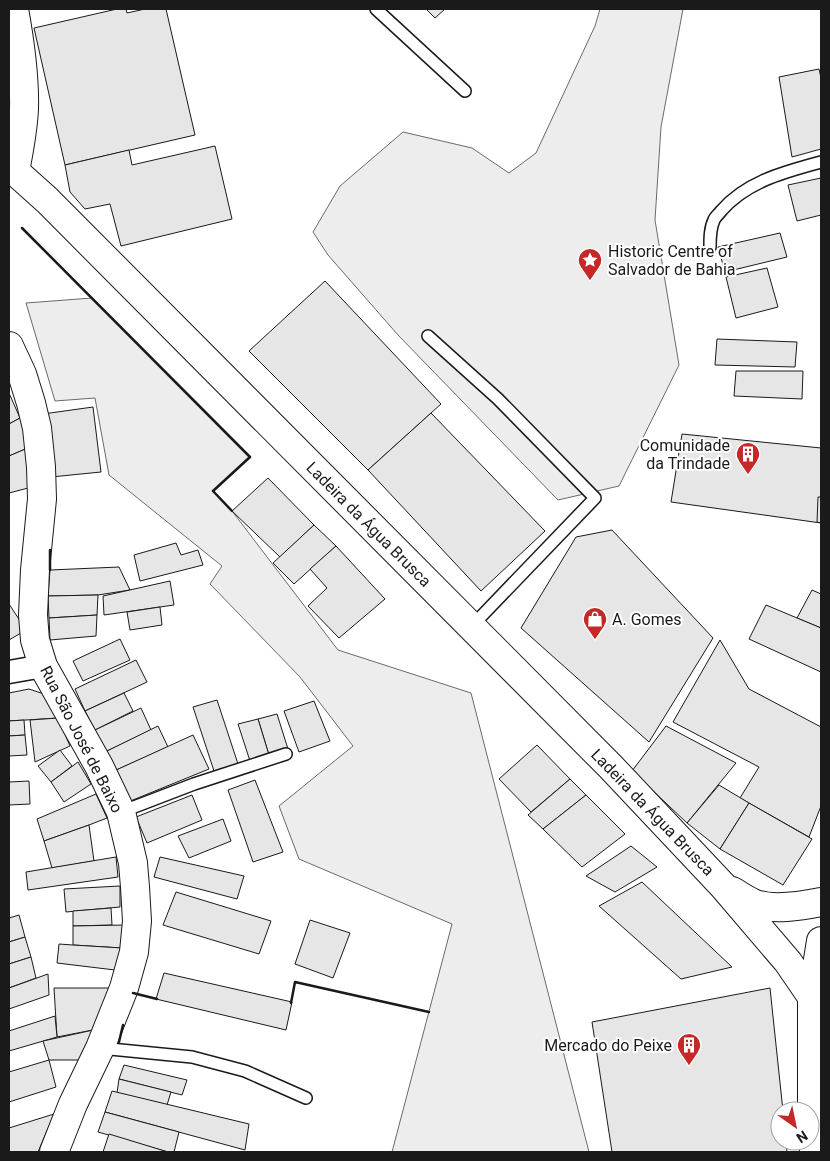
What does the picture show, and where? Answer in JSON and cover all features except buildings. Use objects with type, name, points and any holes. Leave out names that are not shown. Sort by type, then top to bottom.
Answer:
[{"type":"street","points":[[11,171],[21,136],[23,118],[16,83],[21,48],[14,9]]},
{"type":"street","name":"Ladeira da Água Brusca","points":[[11,171],[53,206],[610,766],[724,887],[788,962],[812,997]]},
{"type":"street","name":"Rua São José de Baixo","points":[[9,346],[22,374],[31,403],[37,428],[41,467],[42,499],[35,570],[33,621],[35,640],[43,666],[99,766],[121,812],[133,863],[137,921],[134,952],[124,988],[54,1152]]},
{"type":"street","points":[[9,672],[43,666]]},
{"type":"street","name":"Ladeira da Água Brusca","points":[[724,887],[754,904],[776,907],[821,902]]},
{"type":"street","points":[[814,1152],[812,1124],[812,997],[821,941]]},
{"type":"lane","points":[[376,9],[465,91]]},
{"type":"lane","points":[[710,247],[710,233],[714,220],[728,203],[743,192],[779,174],[821,162]]},
{"type":"lane","points":[[428,336],[498,399],[595,498],[471,627]]},
{"type":"lane","points":[[121,812],[194,784],[286,754]]},
{"type":"lane","points":[[100,1048],[192,1057],[245,1071],[306,1098]]},
{"type":"shaded area","points":[[600,9],[683,9],[661,127],[655,220],[679,365],[619,486],[558,500],[398,335],[328,255],[313,232],[340,186],[403,132],[472,148],[509,173],[536,153],[595,26]]},
{"type":"shaded area","points":[[92,298],[250,457],[213,492],[232,511],[338,650],[471,693],[589,1152],[392,1152],[452,924],[299,859],[279,806],[353,746],[300,677],[210,584],[222,566],[109,475],[95,398],[55,401],[26,303]]},
{"type":"wall","points":[[22,228],[250,457],[213,491],[232,511]]},
{"type":"wall","points":[[50,550],[50,570]]},
{"type":"wall","points":[[291,1003],[295,982],[429,1012]]},
{"type":"wall","points":[[133,993],[157,999]]},
{"type":"wall","points":[[119,1042],[123,1025]]},
{"type":"place","name":"Historic Centre of Salvador de Bahia","points":[[590,281]]},
{"type":"place","name":"Comunidade da Trindade","points":[[748,475]]},
{"type":"place","name":"A. Gomes","points":[[595,640]]},
{"type":"place","name":"Mercado do Peixe","points":[[689,1066]]}]
